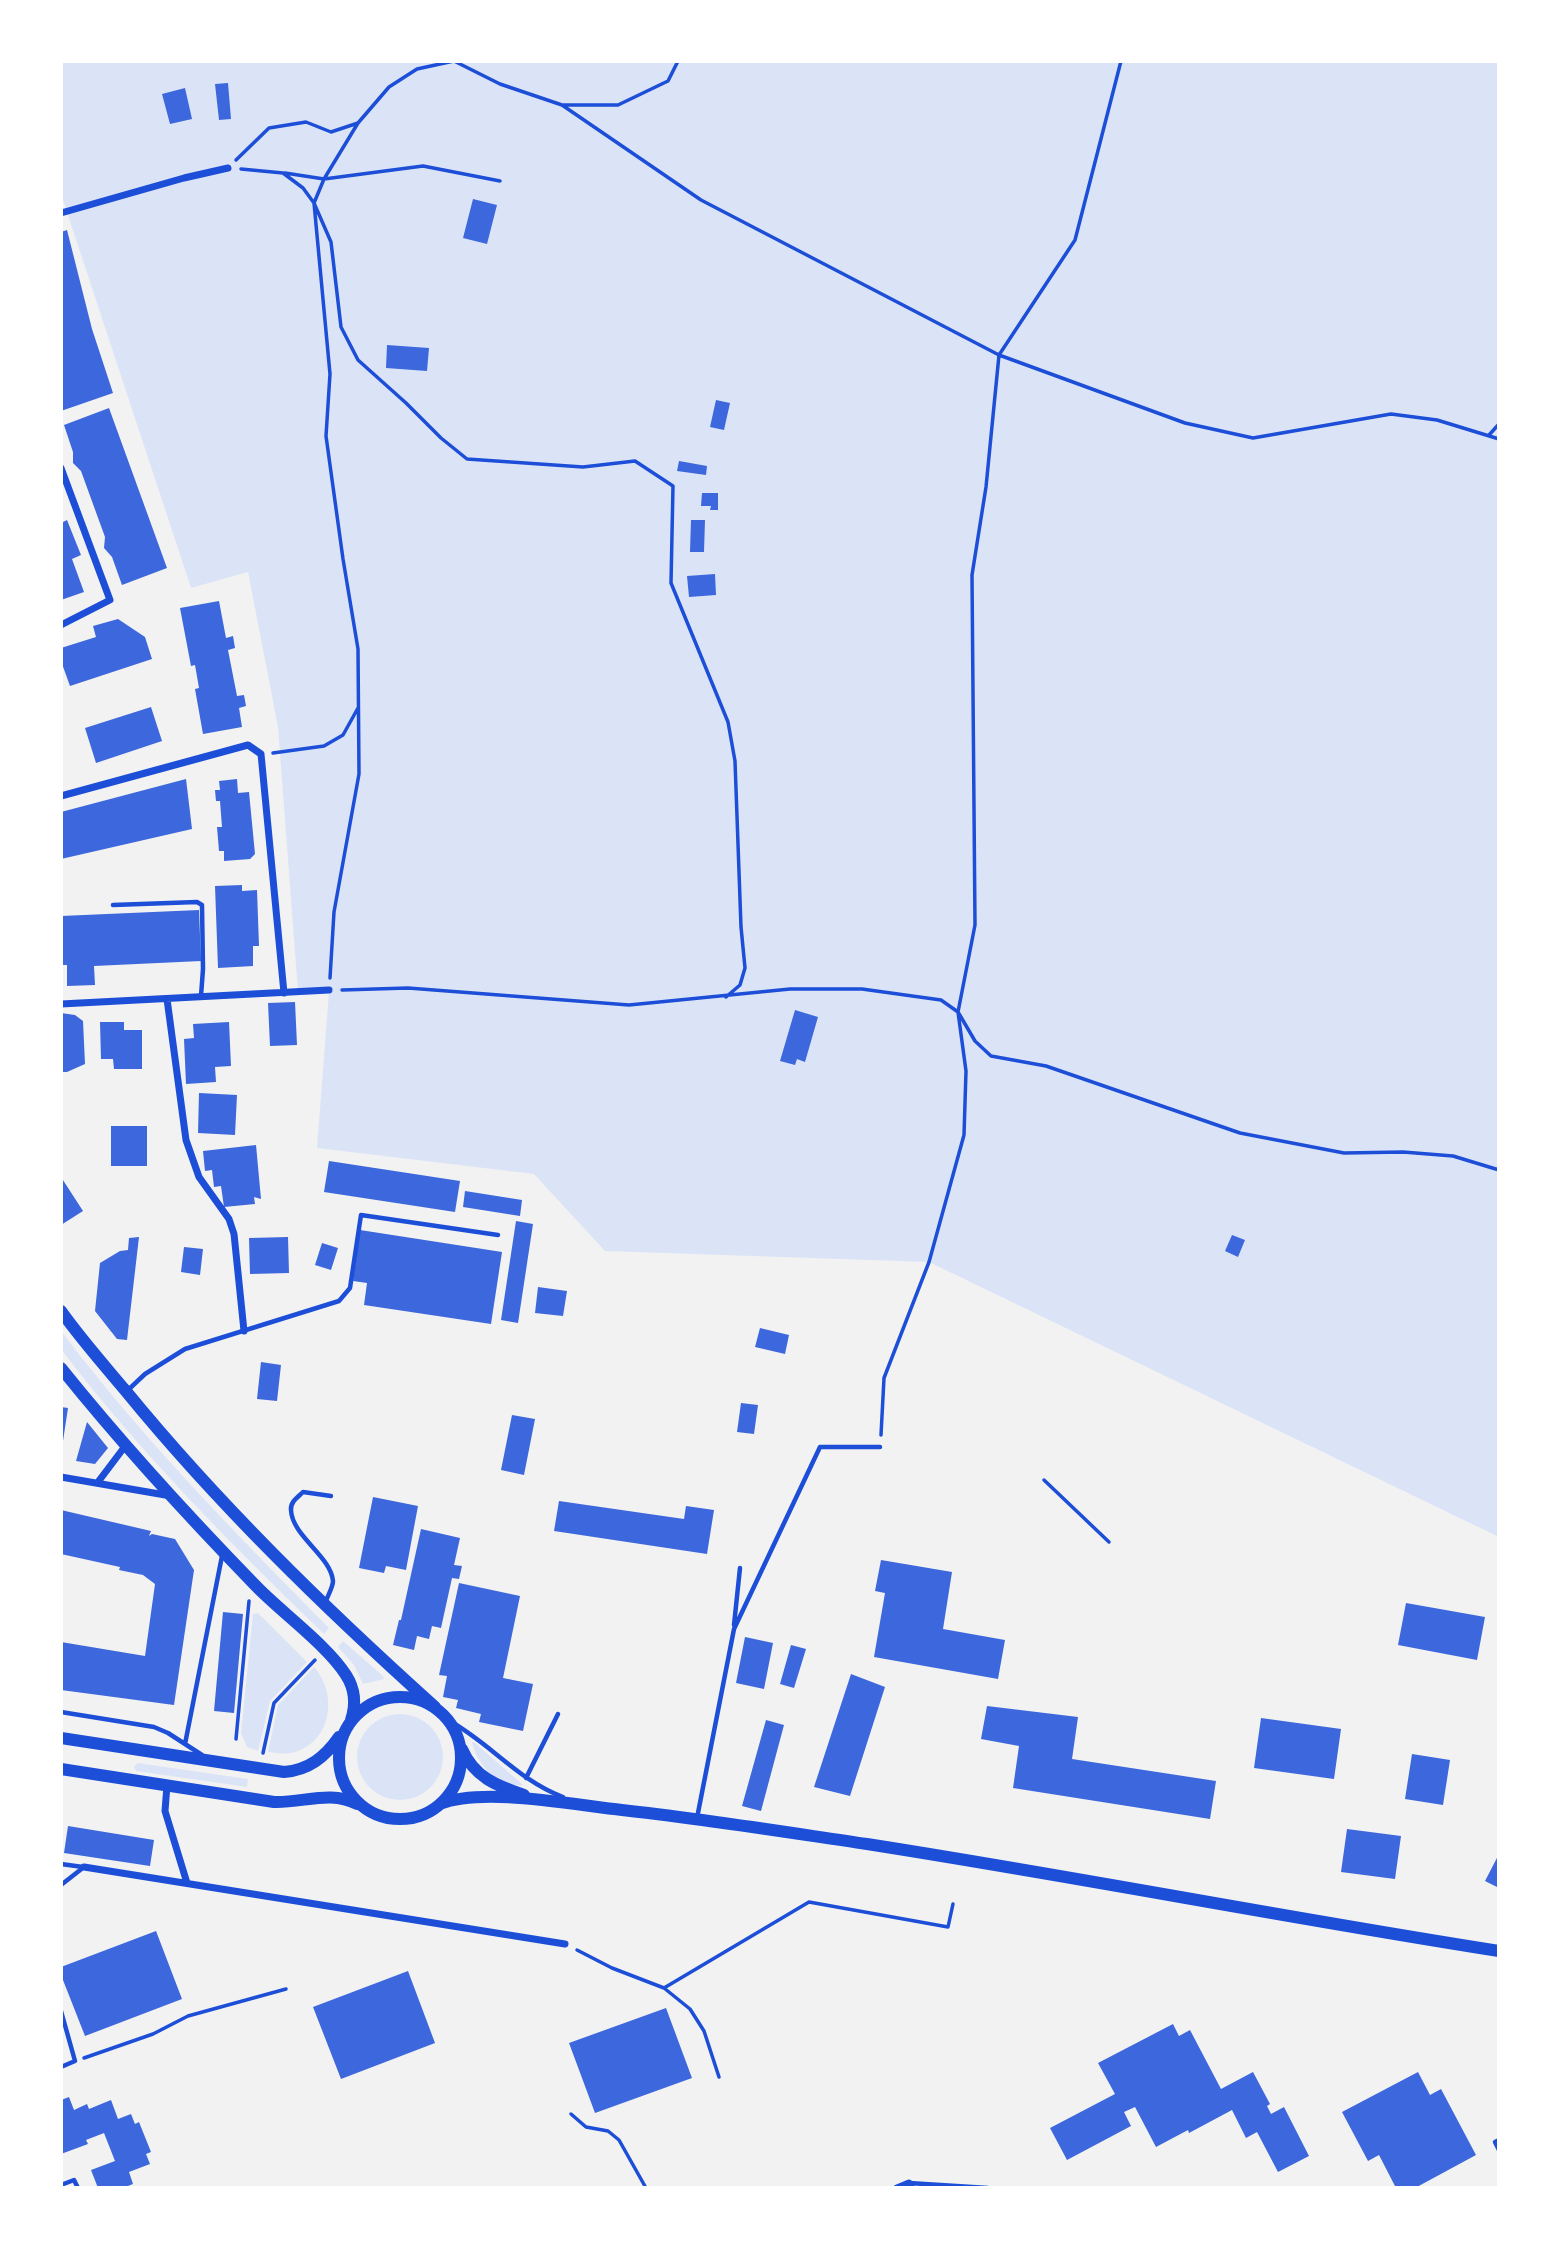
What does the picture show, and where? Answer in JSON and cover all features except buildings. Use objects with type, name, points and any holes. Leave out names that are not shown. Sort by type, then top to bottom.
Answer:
[{"type":"main road","points":[[61,1311],[226,1506],[325,1606],[448,1720],[467,1759],[484,1777],[500,1787],[544,1801]]},
{"type":"main road","points":[[61,1368],[171,1497],[222,1551],[340,1666],[351,1685],[355,1709],[339,1752],[342,1777],[354,1798],[376,1815],[400,1820],[415,1818],[440,1804],[464,1798],[544,1801],[697,1818],[1010,1867],[1499,1951]]},
{"type":"main road","points":[[61,1738],[274,1772],[294,1771],[317,1762],[369,1703],[395,1696],[408,1696],[435,1707]]},
{"type":"main road","points":[[440,1804],[451,1793],[458,1780],[461,1770],[460,1744]]},
{"type":"main road","points":[[61,1769],[274,1802],[305,1801],[333,1796],[365,1808]]},
{"type":"street","points":[[61,214],[184,177],[228,168]]},
{"type":"street","points":[[61,468],[110,600],[61,625]]},
{"type":"street","points":[[61,796],[248,745],[261,754],[284,993]]},
{"type":"street","points":[[61,1004],[329,990]]},
{"type":"street","points":[[167,999],[186,1140],[199,1177],[232,1226],[244,1331]]},
{"type":"street","points":[[98,1482],[126,1445]]},
{"type":"street","points":[[61,1477],[171,1497]]},
{"type":"street","points":[[167,1786],[165,1811],[187,1883]]},
{"type":"street","points":[[84,1867],[565,1944]]},
{"type":"street","points":[[897,2188],[910,2185]]},
{"type":"lane","points":[[113,905],[197,902],[202,905],[201,997]]},
{"type":"lane","points":[[126,1391],[145,1374],[185,1349],[339,1301],[350,1288],[361,1214],[498,1235]]},
{"type":"lane","points":[[734,1629],[820,1447],[880,1447]]},
{"type":"lane","points":[[325,1606],[333,1582],[329,1570],[296,1525],[290,1509],[303,1492],[331,1496]]},
{"type":"lane","points":[[185,1744],[221,1570],[222,1551]]},
{"type":"lane","points":[[697,1818],[734,1629],[740,1568]]},
{"type":"lane","points":[[61,1712],[154,1727],[218,1763]]},
{"type":"lane","points":[[526,1778],[558,1714]]},
{"type":"lane","points":[[448,1720],[463,1728],[546,1791],[591,1807]]},
{"type":"lane","points":[[61,1864],[84,1867]]},
{"type":"lane","points":[[61,1885],[84,1867]]},
{"type":"lane","points":[[61,2011],[75,2061],[61,2067]]},
{"type":"lane","points":[[1499,2140],[1495,2142],[1499,2150]]},
{"type":"lane","points":[[61,2185],[74,2180],[78,2188]]},
{"type":"lane","points":[[910,2185],[988,2188]]},
{"type":"path","points":[[1499,439],[1437,419],[1391,414],[1253,438],[1185,423],[999,355],[701,200],[562,106],[500,84],[454,61],[417,69],[389,87],[358,123],[324,178],[314,203],[330,374],[326,436],[358,649],[359,774],[334,912],[329,990],[408,988],[629,1004],[790,989],[862,989],[941,1000],[958,1012],[975,1041],[991,1056],[1046,1066],[1240,1133],[1344,1153],[1403,1152],[1453,1156],[1499,1170]]},
{"type":"path","points":[[562,106],[618,105],[668,81],[678,61]]},
{"type":"path","points":[[880,1447],[884,1378],[929,1262],[964,1135],[966,1070],[958,1012],[975,925],[972,575],[986,487],[999,355],[1075,240],[1121,61]]},
{"type":"path","points":[[228,168],[269,128],[306,122],[331,132],[358,123]]},
{"type":"path","points":[[228,168],[324,178],[423,166],[500,181]]},
{"type":"path","points":[[283,173],[303,188],[314,203],[331,242],[341,327],[358,360],[467,459],[583,467],[635,461],[673,485],[671,583],[729,722],[735,761],[745,968],[740,985],[725,997]]},
{"type":"path","points":[[1489,435],[1499,424]]},
{"type":"path","points":[[261,754],[324,746],[343,735],[359,706]]},
{"type":"path","points":[[1044,1480],[1109,1542]]},
{"type":"path","points":[[236,1739],[249,1599]]},
{"type":"path","points":[[262,1756],[274,1703],[314,1660]]},
{"type":"path","points":[[664,1988],[808,1902],[948,1927],[953,1904]]},
{"type":"path","points":[[565,1944],[612,1968],[664,1988],[690,2010],[704,2031],[719,2077]]},
{"type":"path","points":[[75,2061],[153,2034],[188,2016],[286,1989]]},
{"type":"path","points":[[571,2114],[586,2127],[608,2131],[619,2140],[646,2188]]},
{"type":"shaded area","points":[[61,61],[1499,61],[1499,1537],[929,1262],[605,1251],[534,1174],[317,1148],[329,991],[298,992],[278,727],[248,572],[191,588],[61,194]]},
{"type":"shaded area","points":[[61,1331],[157,1447],[329,1628],[324,1634],[154,1461],[61,1349]]},
{"type":"shaded area","points":[[258,1613],[307,1662],[270,1701],[258,1751],[247,1747],[241,1733],[253,1614]]},
{"type":"shaded area","points":[[343,1641],[384,1679],[363,1684],[354,1665],[338,1647]]},
{"type":"shaded area","points":[[314,1667],[322,1678],[328,1702],[324,1727],[317,1738],[295,1752],[268,1752],[278,1705]]},
{"type":"shaded area","points":[[400,1714],[424,1721],[436,1733],[443,1757],[436,1781],[424,1793],[400,1800],[376,1793],[364,1781],[357,1757],[364,1733],[376,1721]]},
{"type":"shaded area","points":[[472,1742],[523,1785],[497,1779],[484,1767]]},
{"type":"shaded area","points":[[138,1763],[248,1779],[247,1787],[136,1771],[134,1766]]}]
